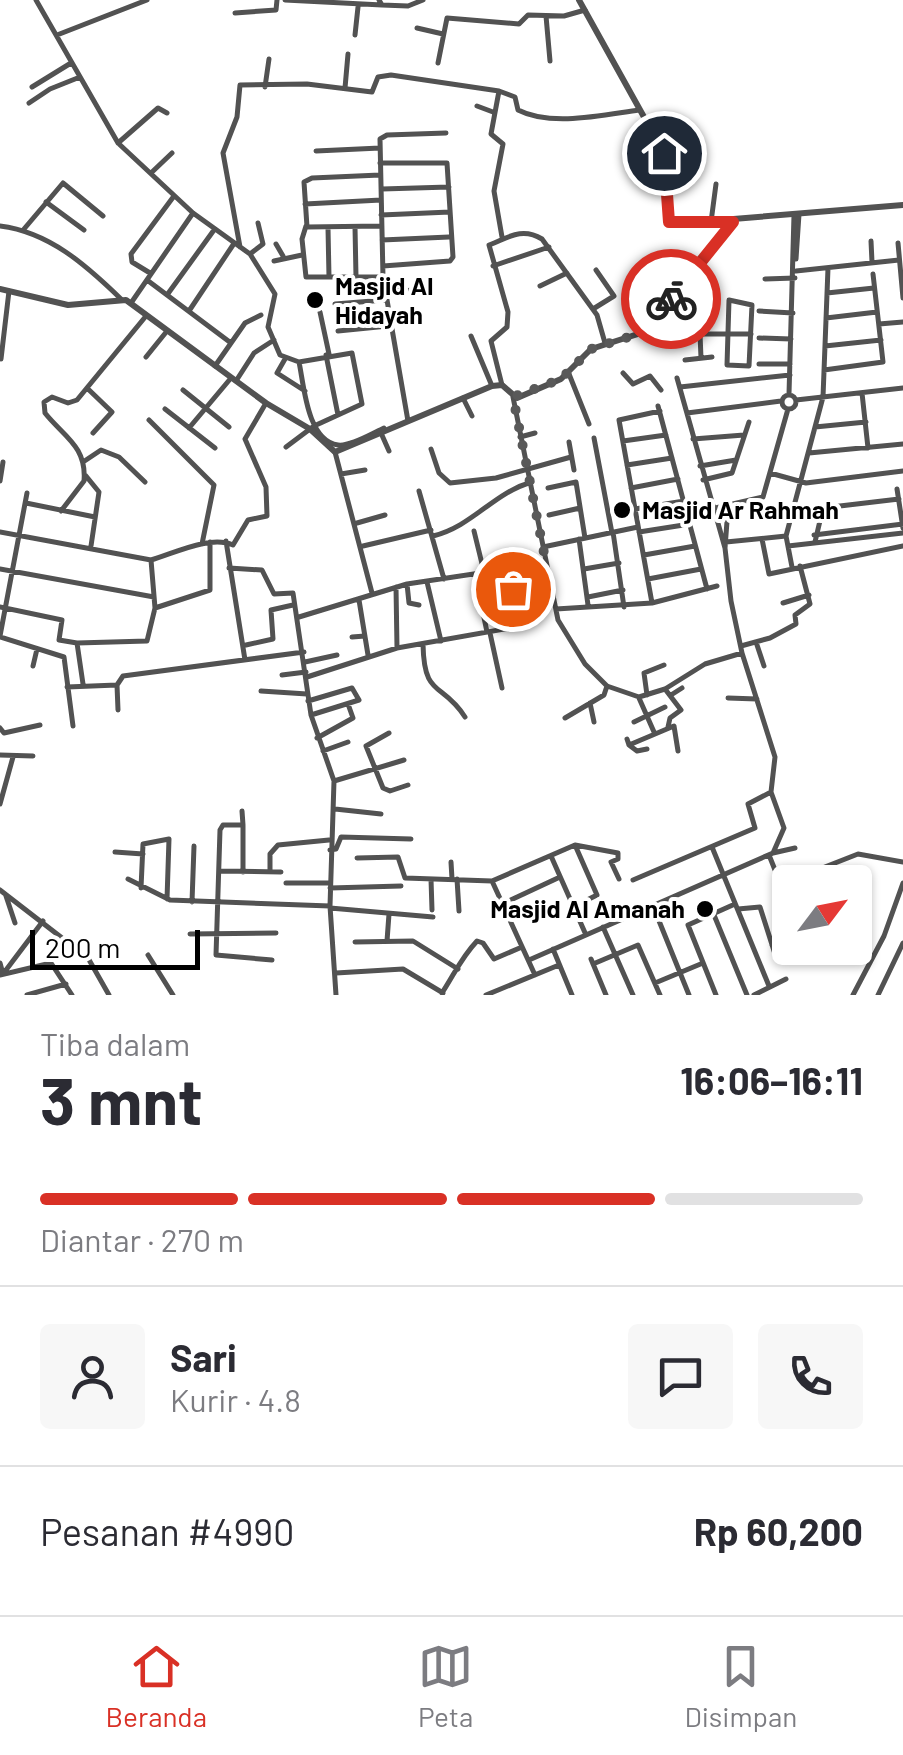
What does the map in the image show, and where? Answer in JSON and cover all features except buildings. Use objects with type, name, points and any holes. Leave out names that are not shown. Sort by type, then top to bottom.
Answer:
[{"type":"street","points":[[36,0],[118,144],[192,213],[250,254],[275,294],[268,314],[274,340],[285,359],[299,362],[352,352],[362,402],[312,428],[286,447]]},
{"type":"street","points":[[58,36],[146,0]]},
{"type":"street","points":[[235,13],[276,10],[277,0]]},
{"type":"street","points":[[285,0],[358,6],[381,2],[408,6],[423,0]]},
{"type":"street","points":[[580,0],[664,153],[666,218],[672,224],[733,222],[903,205]]},
{"type":"street","points":[[355,35],[358,6]]},
{"type":"street","points":[[438,63],[448,17],[519,24],[528,15],[585,10]]},
{"type":"street","points":[[546,16],[550,61]]},
{"type":"street","points":[[417,28],[443,34]]},
{"type":"street","points":[[345,88],[348,54]]},
{"type":"street","points":[[265,87],[269,59]]},
{"type":"street","points":[[32,87],[72,62]]},
{"type":"street","points":[[189,311],[236,246],[223,153],[237,117],[240,86],[307,84],[372,92],[382,74],[499,91],[515,97],[518,110],[529,114],[586,117],[639,110]]},
{"type":"street","points":[[29,104],[50,89],[80,78]]},
{"type":"street","points":[[499,91],[491,136],[503,144],[494,191],[502,237]]},
{"type":"street","points":[[477,106],[494,112]]},
{"type":"street","points":[[118,144],[158,108],[167,113]]},
{"type":"street","points":[[407,419],[384,292],[380,148],[384,136],[446,132]]},
{"type":"street","points":[[316,151],[380,148]]},
{"type":"street","points":[[151,174],[172,153]]},
{"type":"street","points":[[380,163],[445,162],[450,212],[450,262],[382,266]]},
{"type":"street","points":[[380,175],[309,178],[304,182],[306,226],[302,255],[305,276],[383,277]]},
{"type":"street","points":[[643,178],[688,176]]},
{"type":"street","points":[[24,229],[66,183],[103,216]]},
{"type":"street","points":[[711,222],[716,184]]},
{"type":"street","points":[[380,189],[449,187]]},
{"type":"street","points":[[174,195],[131,254],[132,262],[167,295],[231,343]]},
{"type":"street","points":[[305,204],[381,200]]},
{"type":"street","points":[[46,202],[84,230]]},
{"type":"street","points":[[381,215],[450,212]]},
{"type":"street","points":[[131,303],[192,213]]},
{"type":"street","points":[[796,400],[790,394],[790,364],[797,215]]},
{"type":"street","points":[[250,254],[262,244],[258,222]]},
{"type":"street","points":[[638,334],[733,222]]},
{"type":"street","points":[[0,226],[24,229],[50,240],[121,299],[214,366],[338,446],[390,426]]},
{"type":"street","points":[[306,226],[381,226]]},
{"type":"street","points":[[328,228],[329,277]]},
{"type":"street","points":[[355,228],[356,277]]},
{"type":"street","points":[[167,295],[214,230]]},
{"type":"street","points":[[605,343],[593,309],[549,248],[530,233],[502,237],[489,245],[508,312],[507,327],[491,341],[502,384],[513,397],[556,609],[576,651],[607,686],[643,696],[682,688]]},
{"type":"street","points":[[382,240],[450,237]]},
{"type":"street","points":[[871,241],[872,262]]},
{"type":"street","points":[[898,243],[903,298]]},
{"type":"street","points":[[276,244],[283,256]]},
{"type":"street","points":[[493,266],[549,248]]},
{"type":"street","points":[[274,261],[283,256],[302,255]]},
{"type":"street","points":[[765,279],[899,260]]},
{"type":"street","points":[[792,568],[786,536],[823,398],[828,268]]},
{"type":"street","points":[[593,309],[614,296],[596,270]]},
{"type":"street","points":[[540,286],[567,273]]},
{"type":"street","points":[[824,370],[882,363],[873,274]]},
{"type":"street","points":[[827,292],[874,288]]},
{"type":"street","points":[[0,289],[68,305],[121,299]]},
{"type":"street","points":[[384,292],[430,289]]},
{"type":"street","points":[[1,359],[10,291]]},
{"type":"street","points":[[335,304],[385,300]]},
{"type":"street","points":[[668,302],[696,312],[708,312],[709,304]]},
{"type":"street","points":[[728,302],[750,302],[749,366],[727,365],[727,333],[728,302]]},
{"type":"street","points":[[759,311],[793,313]]},
{"type":"street","points":[[320,312],[338,415]]},
{"type":"street","points":[[826,318],[878,312]]},
{"type":"street","points":[[214,366],[246,323],[261,315]]},
{"type":"street","points":[[90,547],[98,486],[86,476],[84,462],[71,436],[45,413],[44,402],[52,397],[72,403],[146,316]]},
{"type":"street","points":[[879,324],[903,322]]},
{"type":"street","points":[[338,331],[388,326]]},
{"type":"street","points":[[146,357],[166,331]]},
{"type":"street","points":[[513,397],[541,390],[569,374],[591,349],[638,334],[752,334]]},
{"type":"street","points":[[700,334],[702,358]]},
{"type":"street","points":[[472,336],[492,386]]},
{"type":"street","points":[[759,338],[791,340]]},
{"type":"street","points":[[189,428],[254,353],[274,340]]},
{"type":"street","points":[[825,346],[881,340]]},
{"type":"street","points":[[685,360],[712,358]]},
{"type":"street","points":[[285,359],[277,373],[305,391]]},
{"type":"street","points":[[299,362],[312,428],[335,452],[357,523],[372,593]]},
{"type":"street","points":[[759,364],[790,364]]},
{"type":"street","points":[[623,373],[633,384],[650,376],[661,390]]},
{"type":"street","points":[[569,374],[589,424]]},
{"type":"street","points":[[680,387],[790,375]]},
{"type":"street","points":[[677,378],[712,509],[726,545]]},
{"type":"street","points":[[335,452],[407,419],[502,384]]},
{"type":"street","points":[[87,388],[112,412],[93,432]]},
{"type":"street","points":[[712,509],[760,501],[788,409],[796,400],[903,388]]},
{"type":"street","points":[[182,390],[229,426]]},
{"type":"street","points":[[862,393],[868,448]]},
{"type":"street","points":[[687,413],[781,401],[790,394]]},
{"type":"street","points":[[463,398],[472,416]]},
{"type":"street","points":[[781,401],[788,409]]},
{"type":"street","points":[[0,532],[151,560],[206,543],[236,543],[248,520],[267,516],[266,487],[246,439],[266,402]]},
{"type":"street","points":[[652,603],[619,420],[659,408],[706,589]]},
{"type":"street","points":[[166,409],[214,448]]},
{"type":"street","points":[[149,420],[214,485],[206,543],[210,590],[156,608]]},
{"type":"street","points":[[704,480],[730,475],[748,422]]},
{"type":"street","points":[[816,427],[866,422]]},
{"type":"street","points":[[381,433],[389,451]]},
{"type":"street","points":[[520,437],[535,433]]},
{"type":"street","points":[[623,442],[666,435]]},
{"type":"street","points":[[693,438],[744,435]]},
{"type":"street","points":[[594,438],[624,607]]},
{"type":"street","points":[[569,442],[574,470]]},
{"type":"street","points":[[809,453],[903,444]]},
{"type":"street","points":[[432,449],[439,473],[450,483],[496,478],[571,457]]},
{"type":"street","points":[[84,462],[101,450],[119,457],[145,482]]},
{"type":"street","points":[[627,464],[672,458]]},
{"type":"street","points":[[700,466],[736,460]]},
{"type":"street","points":[[0,481],[3,462]]},
{"type":"street","points":[[340,474],[365,470]]},
{"type":"street","points":[[770,472],[802,482],[903,471]]},
{"type":"street","points":[[61,511],[86,476]]},
{"type":"street","points":[[631,488],[678,480]]},
{"type":"street","points":[[363,546],[461,530],[506,490],[532,482]]},
{"type":"street","points":[[548,488],[576,482],[588,602]]},
{"type":"street","points":[[897,489],[902,526]]},
{"type":"street","points":[[419,491],[444,580]]},
{"type":"street","points":[[27,493],[0,636],[64,657],[73,726]]},
{"type":"street","points":[[814,538],[824,508],[899,499]]},
{"type":"street","points":[[635,510],[684,501]]},
{"type":"street","points":[[26,503],[95,518]]},
{"type":"street","points":[[548,515],[580,508]]},
{"type":"street","points":[[728,508],[726,545],[741,649],[775,756],[771,792],[784,824],[771,854],[773,865]]},
{"type":"street","points":[[357,523],[386,515]]},
{"type":"street","points":[[543,547],[612,533],[690,524]]},
{"type":"street","points":[[788,546],[814,538],[902,526]]},
{"type":"street","points":[[814,538],[894,534],[902,526]]},
{"type":"street","points":[[474,530],[484,572]]},
{"type":"street","points":[[726,545],[786,536]]},
{"type":"street","points":[[762,539],[768,573],[903,546]]},
{"type":"street","points":[[226,542],[245,660]]},
{"type":"street","points":[[644,556],[695,546]]},
{"type":"street","points":[[4,608],[60,618],[59,640],[77,644],[145,642],[156,608],[151,560]]},
{"type":"street","points":[[299,617],[407,584],[546,563]]},
{"type":"street","points":[[584,569],[618,563]]},
{"type":"street","points":[[668,692],[701,666],[794,627],[795,615],[810,604],[800,566]]},
{"type":"street","points":[[228,568],[262,570],[274,594],[293,593],[311,715],[334,782],[335,809],[329,840],[336,995]]},
{"type":"street","points":[[282,675],[306,675],[398,648],[521,626],[508,568]]},
{"type":"street","points":[[648,579],[701,568]]},
{"type":"street","points":[[0,569],[154,597]]},
{"type":"street","points":[[475,574],[502,688]]},
{"type":"street","points":[[427,582],[441,641]]},
{"type":"street","points":[[407,584],[409,603],[420,605]]},
{"type":"street","points":[[588,602],[624,607],[717,586]]},
{"type":"street","points":[[396,587],[398,648]]},
{"type":"street","points":[[556,609],[623,590]]},
{"type":"street","points":[[782,603],[809,595]]},
{"type":"street","points":[[359,600],[368,656]]},
{"type":"street","points":[[246,645],[273,639],[271,610],[294,605]]},
{"type":"street","points":[[352,638],[365,636]]},
{"type":"street","points":[[756,642],[764,666]]},
{"type":"street","points":[[77,644],[84,684]]},
{"type":"street","points":[[423,644],[428,681],[443,697],[455,701],[465,717]]},
{"type":"street","points":[[33,666],[37,649]]},
{"type":"street","points":[[118,710],[117,684],[124,676],[304,652]]},
{"type":"street","points":[[305,662],[337,655]]},
{"type":"street","points":[[654,732],[643,696],[644,672],[664,665]]},
{"type":"street","points":[[67,687],[117,684]]},
{"type":"street","points":[[565,718],[604,695],[607,686]]},
{"type":"street","points":[[261,690],[308,697],[354,688],[358,700],[311,715]]},
{"type":"street","points":[[668,692],[681,711],[670,718],[668,727]]},
{"type":"street","points":[[728,698],[757,699]]},
{"type":"street","points":[[318,738],[354,718],[348,703]]},
{"type":"street","points":[[590,703],[594,722]]},
{"type":"street","points":[[634,722],[665,708]]},
{"type":"street","points":[[0,728],[4,733],[40,725]]},
{"type":"street","points":[[648,749],[637,752],[628,742],[668,727],[676,728],[678,751]]},
{"type":"street","points":[[388,733],[366,746],[387,791],[408,785]]},
{"type":"street","points":[[323,751],[348,742]]},
{"type":"street","points":[[0,756],[33,756]]},
{"type":"street","points":[[0,804],[13,757]]},
{"type":"street","points":[[334,782],[404,760]]},
{"type":"street","points":[[0,784],[8,786]]},
{"type":"street","points":[[633,880],[755,828],[748,804],[771,792]]},
{"type":"street","points":[[335,809],[381,814]]},
{"type":"street","points":[[242,811],[243,872]]},
{"type":"street","points":[[243,825],[220,827],[219,959],[272,960]]},
{"type":"street","points":[[330,850],[336,848],[342,837],[411,840]]},
{"type":"street","points":[[141,888],[146,840],[169,839],[167,899]]},
{"type":"street","points":[[270,872],[270,854],[276,852],[278,845],[329,840]]},
{"type":"street","points":[[192,902],[194,846]]},
{"type":"street","points":[[574,846],[597,895],[575,906]]},
{"type":"street","points":[[357,858],[398,856],[405,878],[492,881],[574,846],[620,855],[611,862]]},
{"type":"street","points":[[712,846],[769,986]]},
{"type":"street","points":[[528,960],[771,854],[795,848]]},
{"type":"street","points":[[607,850],[619,878]]},
{"type":"street","points":[[115,852],[143,854]]},
{"type":"street","points":[[830,865],[858,854],[902,860]]},
{"type":"street","points":[[550,855],[586,935]]},
{"type":"street","points":[[451,862],[460,911]]},
{"type":"street","points":[[219,871],[281,872]]},
{"type":"street","points":[[504,903],[561,877]]},
{"type":"street","points":[[128,879],[167,899],[192,902],[388,910],[387,941]]},
{"type":"street","points":[[389,914],[432,914],[430,879]]},
{"type":"street","points":[[492,881],[535,976]]},
{"type":"street","points":[[286,883],[401,886]]},
{"type":"street","points":[[853,995],[884,936],[903,883]]},
{"type":"street","points":[[3,892],[91,961],[109,995]]},
{"type":"street","points":[[3,892],[15,923]]},
{"type":"street","points":[[653,906],[689,995]]},
{"type":"street","points":[[716,995],[688,925],[737,907],[760,907],[772,945]]},
{"type":"street","points":[[713,913],[750,995],[786,979]]},
{"type":"street","points":[[2,974],[43,920]]},
{"type":"street","points":[[604,927],[633,995]]},
{"type":"street","points":[[190,934],[276,933]]},
{"type":"street","points":[[355,942],[413,941],[458,969]]},
{"type":"street","points":[[336,973],[403,969],[444,994],[458,969],[459,958],[477,942],[484,943],[494,959],[522,947]]},
{"type":"street","points":[[878,995],[903,944]]},
{"type":"street","points":[[606,995],[592,961],[638,946],[660,995]]},
{"type":"street","points":[[553,949],[572,995]]},
{"type":"street","points":[[148,955],[171,992],[158,995]]},
{"type":"street","points":[[2,974],[49,962],[72,995]]},
{"type":"street","points":[[0,963],[2,974]]},
{"type":"street","points":[[655,984],[703,963]]},
{"type":"street","points":[[486,995],[560,965]]},
{"type":"street","points":[[890,970],[903,970]]},
{"type":"street","points":[[26,995],[66,984]]},
{"type":"way so far","points":[[513,589],[508,568],[546,563],[513,397],[541,390],[561,379],[591,349],[638,334],[671,299]]},
{"type":"place","name":"Masjid Al Hidayah","points":[[315,300]]},
{"type":"place","name":"Masjid Ar Rahmah","points":[[622,510]]},
{"type":"place","name":"Masjid Al Amanah","points":[[705,909]]},
{"type":"route","points":[[664,153],[669,222],[733,222],[671,299]]}]
